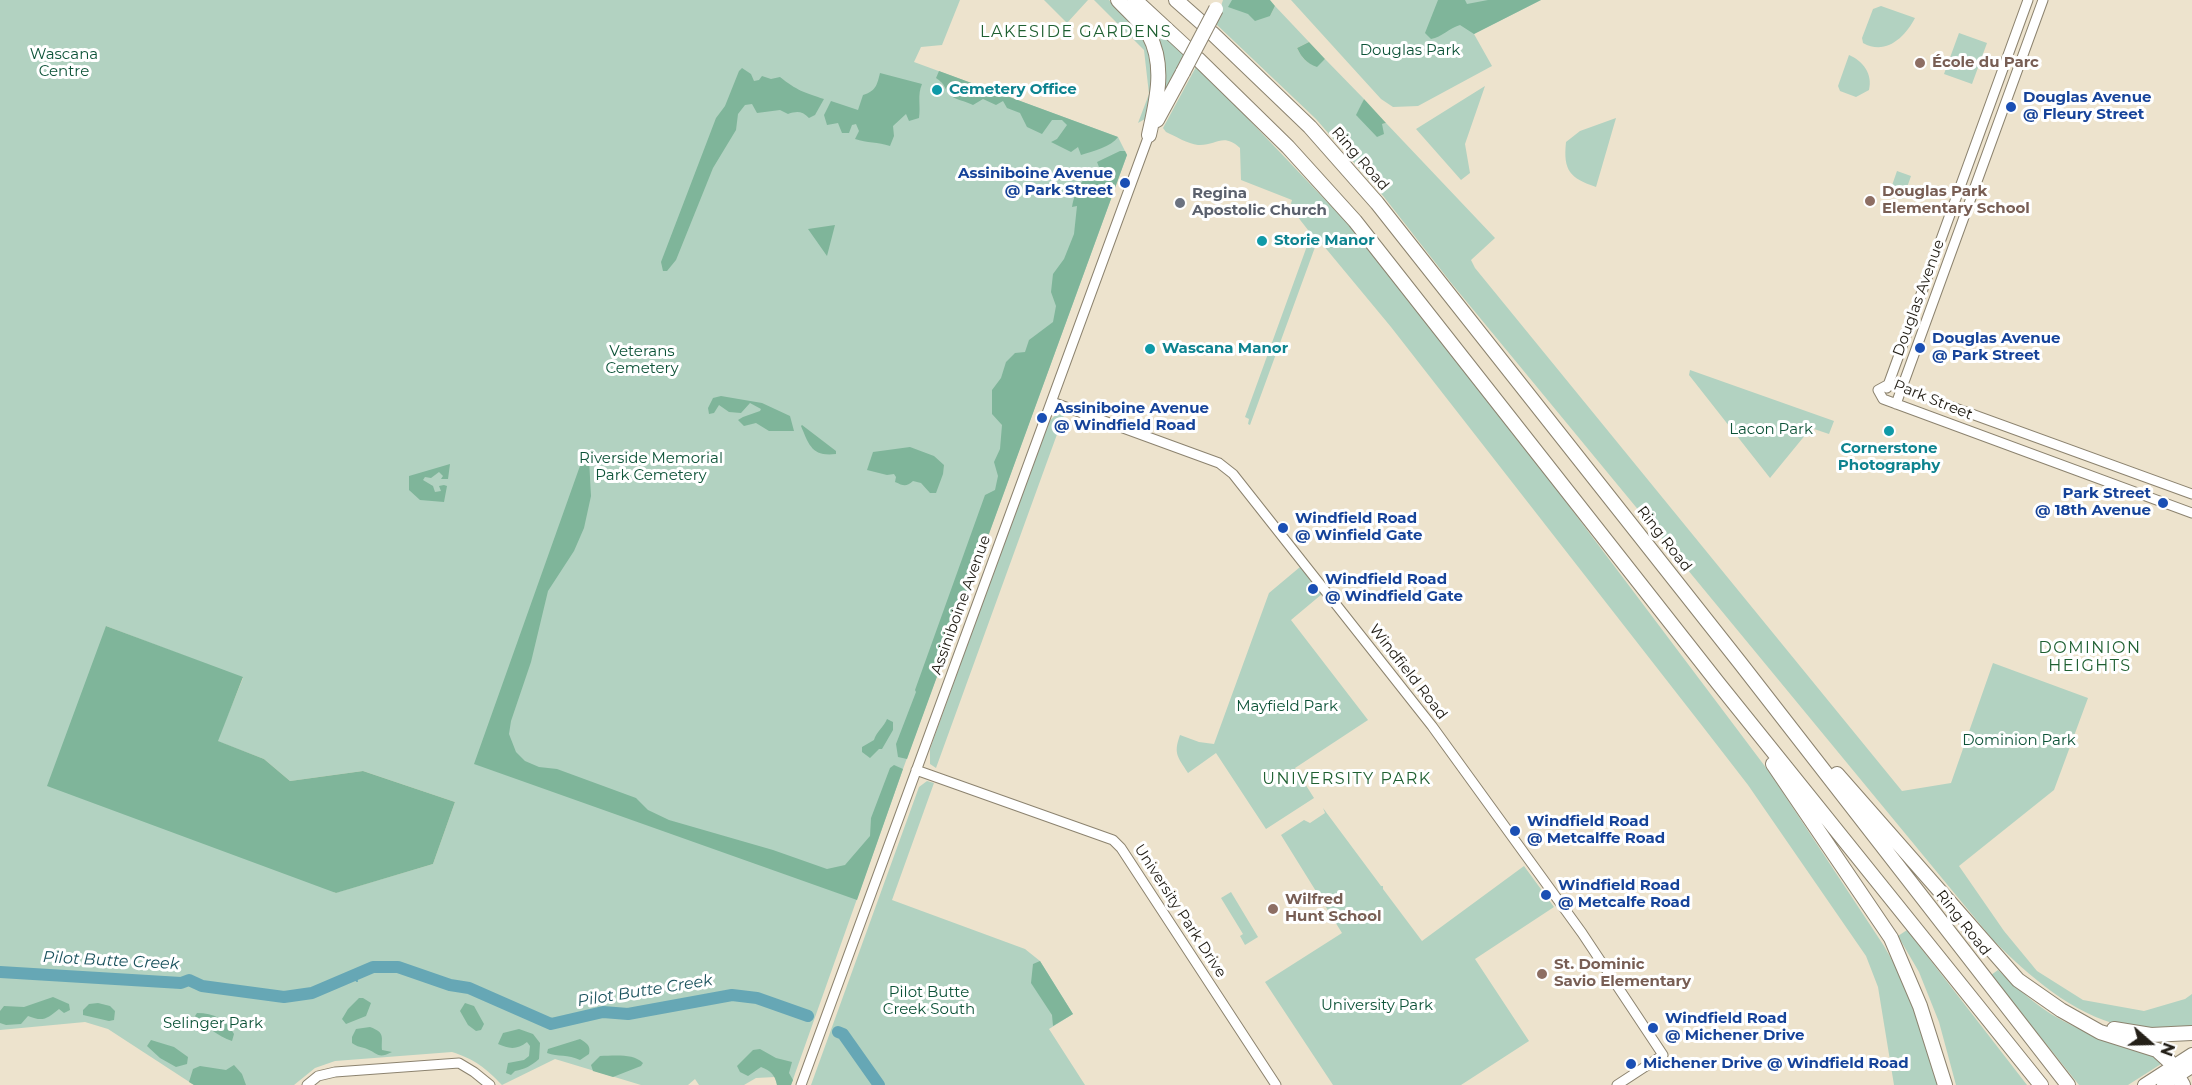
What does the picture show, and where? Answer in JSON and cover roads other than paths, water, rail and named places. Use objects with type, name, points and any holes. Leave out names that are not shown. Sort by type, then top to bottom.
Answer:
[{"type":"highway","points":[[1118,0],[1149,34],[1155,52],[1159,73],[1157,97],[1149,135]]},
{"type":"highway","points":[[1136,0],[1288,147],[1355,221],[1718,683],[2041,1085]]},
{"type":"highway","name":"Ring Road","points":[[1176,0],[1310,127],[1377,203],[1741,664],[2068,1085]]},
{"type":"highway","points":[[1149,135],[1217,4]]},
{"type":"highway","points":[[1741,664],[2018,980],[2061,1011],[2100,1032],[2157,1050],[2178,1076]]},
{"type":"highway","points":[[1718,683],[1891,938],[1920,1006],[1945,1085]]},
{"type":"highway","points":[[2061,1011],[2111,1028],[2151,1035],[2192,1033]]},
{"type":"main road","points":[[2144,1085],[2178,1076],[2192,1054]]},
{"type":"main road","points":[[2163,1085],[2192,1067]]},
{"type":"street","name":"Douglas Avenue","points":[[1889,384],[2028,0]]},
{"type":"street","name":"Douglas Avenue","points":[[1896,404],[2043,0]]},
{"type":"street","name":"Assiniboine Avenue","points":[[801,1085],[1149,135]]},
{"type":"street","name":"Park Street","points":[[2192,494],[1902,388],[1889,384],[1878,390],[1884,399],[1896,404],[2192,513]]},
{"type":"street","name":"Windfield Road","points":[[1052,402],[1219,463],[1233,474],[1439,735],[1582,933],[1663,1055],[1617,1085]]},
{"type":"street","name":"University Park Drive","points":[[916,770],[1113,840],[1121,848],[1276,1085]]},
{"type":"street","points":[[307,1085],[318,1076],[335,1072],[459,1063],[490,1085]]},
{"type":"waterway","name":"Pilot Butte Creek","points":[[0,972],[181,983],[189,980],[202,986],[284,997],[312,993],[373,967],[398,967],[450,985],[469,988],[551,1024],[603,1012],[628,1014],[732,995],[757,998],[808,1016]]},
{"type":"waterway","name":"Pilot Butte Creek","points":[[351,976],[357,981]]},
{"type":"waterway","name":"Pilot Butte Creek","points":[[838,1032],[843,1034],[879,1085]]},
{"type":"place","name":"École du Parc","points":[[1920,63]]},
{"type":"place","name":"Cemetery Office","points":[[937,90]]},
{"type":"place","name":"Douglas Avenue @ Fleury Street","points":[[2011,107]]},
{"type":"place","name":"Assiniboine Avenue @ Park Street","points":[[1125,183]]},
{"type":"place","name":"Douglas Park Elementary School","points":[[1870,201]]},
{"type":"place","name":"Regina Apostolic Church","points":[[1180,203]]},
{"type":"place","name":"Storie Manor","points":[[1262,241]]},
{"type":"place","name":"Douglas Avenue @ Park Street","points":[[1920,348]]},
{"type":"place","name":"Wascana Manor","points":[[1150,349]]},
{"type":"place","name":"Assiniboine Avenue @ Windfield Road","points":[[1042,418]]},
{"type":"place","name":"Cornerstone Photography","points":[[1889,431]]},
{"type":"place","name":"Park Street @ 18th Avenue","points":[[2163,503]]},
{"type":"place","name":"Windfield Road @ Winfield Gate","points":[[1283,528]]},
{"type":"place","name":"Windfield Road @ Windfield Gate","points":[[1313,589]]},
{"type":"place","name":"Windfield Road @ Metcalffe Road","points":[[1515,831]]},
{"type":"place","name":"Windfield Road @ Metcalfe Road","points":[[1546,895]]},
{"type":"place","name":"Wilfred Hunt School","points":[[1273,909]]},
{"type":"place","name":"St. Dominic Savio Elementary","points":[[1542,974]]},
{"type":"place","name":"Windfield Road @ Michener Drive","points":[[1653,1028]]},
{"type":"place","name":"Michener Drive @ Windfield Road","points":[[1631,1064]]},
{"type":"district","name":"LAKESIDE GARDENS","points":[[1076,32]]},
{"type":"district","name":"DOMINION HEIGHTS","points":[[2090,657]]},
{"type":"district","name":"UNIVERSITY PARK","points":[[1347,779]]},
{"type":"park label","name":"Douglas Park","points":[[1410,51]]},
{"type":"park label","name":"Wascana Centre","points":[[64,64]]},
{"type":"park label","name":"Veterans Cemetery","points":[[642,360]]},
{"type":"park label","name":"Lacon Park","points":[[1771,430]]},
{"type":"park label","name":"Riverside Memorial Park Cemetery","points":[[651,468]]},
{"type":"park label","name":"Mayfield Park","points":[[1287,707]]},
{"type":"park label","name":"Dominion Park","points":[[2019,741]]},
{"type":"park label","name":"Pilot Butte Creek South","points":[[929,1002]]},
{"type":"park label","name":"University Park","points":[[1377,1006]]},
{"type":"park label","name":"Selinger Park","points":[[213,1024]]}]
